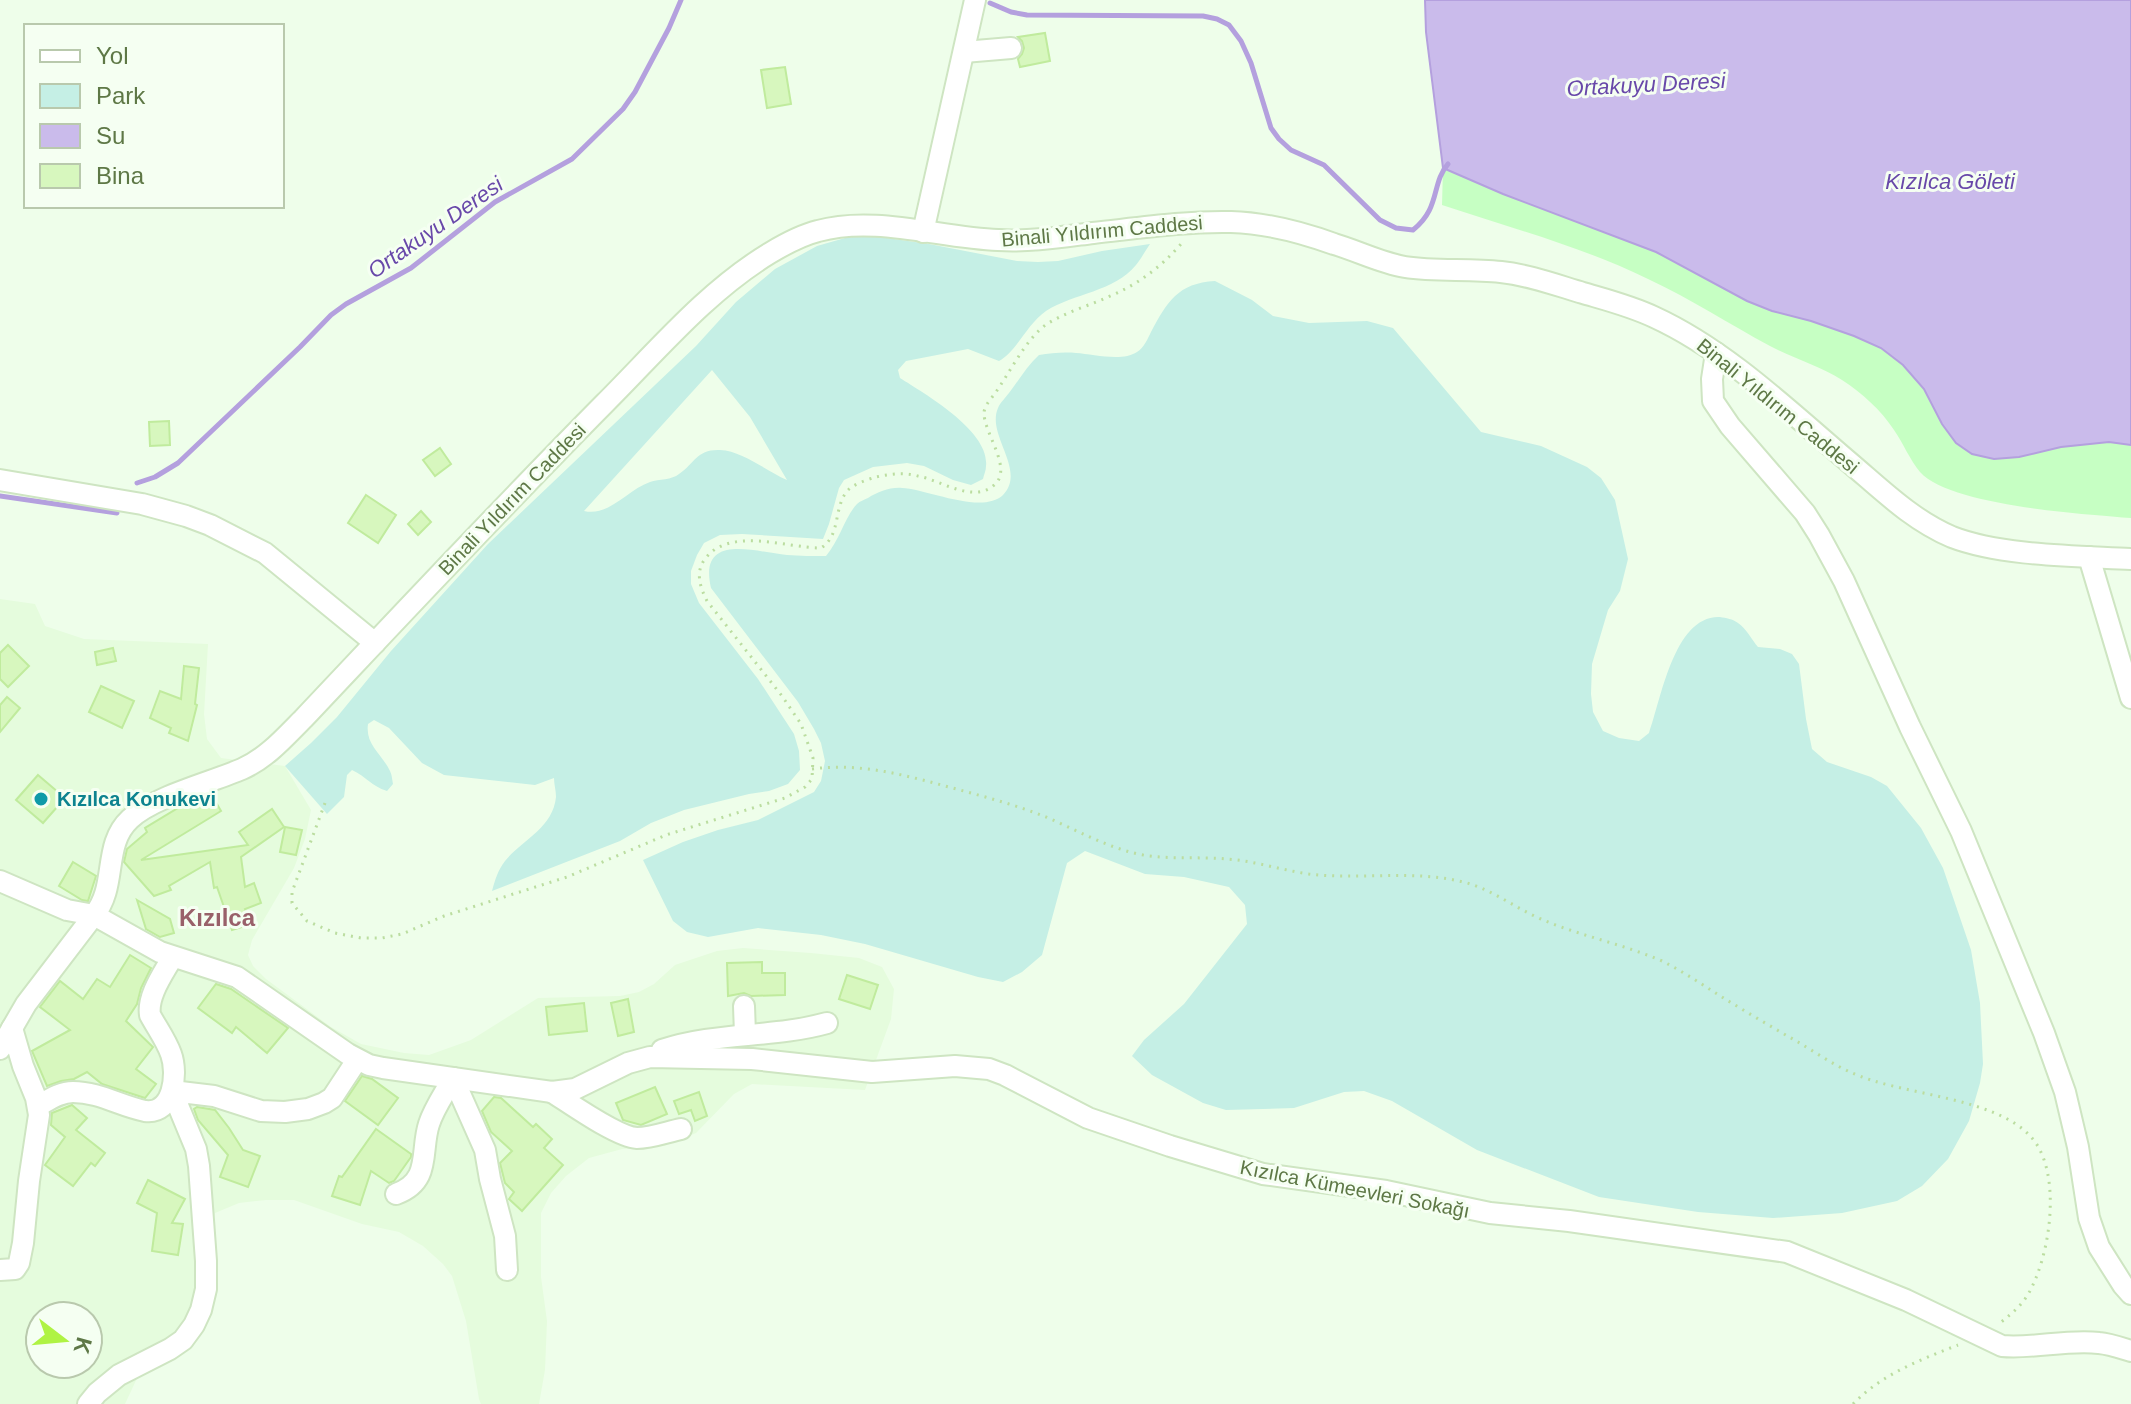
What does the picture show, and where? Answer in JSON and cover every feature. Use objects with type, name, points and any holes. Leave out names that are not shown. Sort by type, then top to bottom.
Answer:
[{"type":"street","points":[[923,232],[975,0]]},
{"type":"street","points":[[964,52],[1011,48]]},
{"type":"street","name":"Binali Yıldırım Caddesi","points":[[94,915],[103,903],[111,855],[120,831],[132,817],[180,793],[245,768],[269,753],[515,494],[693,315],[768,254],[796,239],[845,225],[1034,241],[1162,225],[1258,223],[1298,232],[1402,266],[1499,272],[1541,280],[1653,316],[1688,335],[1747,376],[1894,501],[1954,538],[1986,547],[2131,559]]},
{"type":"street","points":[[1716,353],[1713,401],[1730,426],[1797,503],[1819,535],[1844,581],[1961,831],[2065,1092],[2078,1147],[2089,1218],[2099,1247],[2131,1294]]},
{"type":"street","points":[[0,480],[142,504],[210,525],[265,553],[375,643]]},
{"type":"street","points":[[2089,557],[2131,698]]},
{"type":"street","points":[[0,881],[67,910],[94,915],[38,987],[0,1049]]},
{"type":"street","name":"Kızılca Kümeevleri Sokağı","points":[[94,915],[172,958],[237,977],[357,1060],[383,1068],[552,1092],[575,1089],[641,1059],[669,1057],[752,1059],[872,1072],[955,1066],[989,1069],[1088,1118],[1263,1174],[1386,1191],[1490,1213],[1787,1252],[1906,1300],[2002,1346],[2088,1342],[2131,1351]]},
{"type":"street","points":[[38,1106],[72,1092],[98,1095],[148,1111],[164,1106],[172,1091],[174,1066],[149,1008],[172,958]]},
{"type":"street","points":[[744,1006],[745,1034]]},
{"type":"street","points":[[641,1059],[683,1044],[827,1023]]},
{"type":"street","points":[[0,1270],[15,1269],[22,1253],[37,1128],[38,1106],[12,1028]]},
{"type":"street","points":[[172,1091],[214,1096],[261,1111],[308,1109],[332,1098],[357,1060]]},
{"type":"street","points":[[396,1194],[407,1190],[421,1173],[430,1121],[453,1078]]},
{"type":"street","points":[[453,1078],[485,1150],[505,1236],[507,1270]]},
{"type":"street","points":[[88,1404],[119,1375],[183,1340],[201,1310],[206,1289],[206,1261],[199,1166],[196,1149],[172,1091]]},
{"type":"street","points":[[552,1092],[631,1137],[681,1129]]},
{"type":"path","points":[[325,803],[292,892],[292,903],[307,921],[322,929],[361,938],[382,938],[402,934],[444,916],[567,877],[666,835],[785,798],[805,787],[812,779],[811,749],[801,724],[707,601],[700,588],[699,577],[707,555],[731,542],[821,548],[832,536],[845,493],[855,485],[876,477],[910,474],[966,491],[991,488],[1000,476],[1000,465],[984,411],[1029,342],[1046,325],[1120,292],[1151,274],[1199,223]]},
{"type":"path","points":[[812,769],[861,767],[897,773],[1041,815],[1130,852],[1256,862],[1309,874],[1437,877],[1461,881],[1484,889],[1545,921],[1663,962],[1850,1072],[2000,1115],[2018,1125],[2041,1152],[2048,1171],[2051,1202],[2037,1276],[2027,1295],[2002,1322],[1979,1336],[1896,1371],[1853,1404]]},
{"type":"shaded area","points":[[0,599],[35,604],[45,626],[84,639],[208,644],[204,714],[207,739],[221,758],[285,766],[311,810],[294,868],[252,940],[248,955],[253,966],[266,979],[331,1027],[361,1044],[429,1055],[471,1040],[538,998],[620,996],[639,992],[654,984],[675,965],[717,951],[743,948],[811,953],[859,958],[882,967],[894,989],[891,1019],[865,1090],[752,1084],[734,1094],[696,1133],[664,1146],[622,1149],[589,1158],[551,1193],[541,1213],[541,1277],[547,1321],[545,1370],[539,1404],[481,1404],[466,1321],[452,1276],[423,1246],[399,1232],[362,1224],[294,1200],[266,1200],[239,1203],[215,1213],[209,1236],[207,1321],[139,1374],[125,1404],[0,1404]]},
{"type":"green space","points":[[852,236],[880,237],[1038,262],[1150,244],[1136,265],[1117,281],[1046,311],[999,361],[968,349],[906,361],[898,370],[900,378],[954,415],[978,440],[986,468],[983,479],[971,485],[924,466],[907,463],[873,467],[844,480],[823,539],[742,534],[720,535],[704,543],[691,571],[691,584],[699,603],[758,679],[794,734],[800,770],[788,784],[684,810],[651,823],[620,841],[492,891],[505,861],[536,833],[554,808],[554,778],[535,785],[444,775],[422,763],[389,728],[374,720],[368,724],[369,738],[387,765],[393,784],[387,791],[352,770],[347,775],[344,797],[327,814],[285,766],[337,717],[391,651],[488,544],[696,346],[736,302],[775,269],[817,246]],"holes":[[[712,370],[750,417],[787,480],[737,454],[712,450],[701,454],[676,476],[650,482],[610,507],[584,511]]]},
{"type":"green space","points":[[1215,281],[1252,300],[1273,316],[1309,323],[1367,321],[1393,328],[1481,432],[1541,446],[1587,467],[1601,478],[1615,500],[1628,559],[1620,591],[1608,610],[1592,664],[1593,712],[1603,731],[1619,738],[1639,741],[1649,733],[1680,644],[1704,620],[1720,617],[1732,620],[1744,628],[1758,647],[1780,649],[1792,654],[1799,664],[1812,749],[1827,762],[1871,777],[1887,786],[1921,828],[1943,868],[1971,950],[1980,1003],[1983,1064],[1980,1083],[1969,1121],[1948,1159],[1922,1186],[1897,1201],[1842,1213],[1773,1218],[1698,1212],[1599,1197],[1477,1150],[1392,1101],[1364,1091],[1344,1092],[1294,1108],[1226,1110],[1203,1103],[1152,1075],[1132,1056],[1144,1040],[1184,1004],[1247,924],[1245,905],[1229,887],[1184,877],[1145,874],[1085,851],[1067,863],[1042,955],[1022,972],[1003,982],[821,935],[758,928],[708,937],[687,932],[673,921],[643,860],[683,842],[758,820],[814,792],[821,781],[825,761],[821,743],[798,702],[711,588],[709,570],[713,559],[721,552],[732,549],[826,556],[857,504],[889,489],[913,489],[968,502],[994,500],[1003,495],[1011,475],[997,429],[998,408],[1039,355],[1131,355],[1144,345],[1175,296],[1192,286]]},
{"type":"sand","points":[[1443,168],[1656,252],[1747,301],[1881,348],[1903,364],[1924,389],[1956,443],[1972,454],[1994,459],[2109,442],[2131,445],[2131,518],[2019,506],[1959,493],[1936,484],[1920,472],[1877,409],[1842,380],[1770,346],[1679,295],[1598,257],[1442,205]]},
{"type":"water","name":"Kızılca Göleti","points":[[1425,0],[2131,0],[2131,445],[2109,442],[1994,459],[1972,454],[1956,443],[1924,389],[1903,365],[1881,348],[1747,301],[1656,252],[1443,168],[1426,32]]},
{"type":"building","points":[[1045,33],[1050,61],[1020,67],[1018,59],[1024,48],[1018,37]]},
{"type":"building","points":[[785,67],[791,104],[767,108],[761,70]]},
{"type":"building","points":[[169,421],[170,445],[150,446],[149,422]]},
{"type":"building","points":[[440,448],[451,464],[435,476],[423,460]]},
{"type":"building","points":[[366,495],[396,515],[378,543],[348,523]]},
{"type":"building","points":[[421,511],[431,522],[418,535],[408,524]]},
{"type":"building","points":[[8,645],[29,666],[8,687],[0,679],[0,653]]},
{"type":"building","points":[[113,648],[116,661],[97,665],[95,652]]},
{"type":"building","points":[[184,666],[199,668],[197,705],[188,741],[169,733],[171,728],[150,718],[160,691],[181,699]]},
{"type":"building","points":[[101,686],[134,701],[122,728],[89,712]]},
{"type":"building","points":[[7,697],[20,708],[0,732],[0,705]]},
{"type":"building","name":"Kızılca Konukevi","points":[[38,775],[65,798],[43,823],[16,800]]},
{"type":"building","points":[[211,794],[221,811],[141,860],[248,845],[239,832],[272,809],[284,827],[241,857],[245,887],[254,883],[261,903],[245,909],[251,924],[232,930],[217,887],[214,888],[210,862],[169,886],[171,890],[154,896],[124,862],[127,849],[147,832],[145,828],[183,805]]},
{"type":"building","points":[[285,827],[302,830],[296,855],[280,852]]},
{"type":"building","points":[[73,862],[96,876],[88,901],[59,886]]},
{"type":"building","points":[[137,900],[170,919],[174,933],[160,937],[146,929]]},
{"type":"building","points":[[130,955],[151,968],[137,1004],[126,1021],[153,1047],[136,1069],[156,1084],[145,1098],[102,1084],[87,1072],[47,1086],[32,1051],[70,1030],[40,1007],[60,981],[83,999],[97,979],[110,987]]},
{"type":"building","points":[[762,962],[762,973],[785,973],[785,995],[751,996],[744,993],[728,996],[727,963]]},
{"type":"building","points":[[847,975],[878,985],[870,1009],[839,999]]},
{"type":"building","points":[[216,984],[231,989],[288,1028],[267,1053],[236,1027],[232,1033],[198,1008]]},
{"type":"building","points":[[628,999],[634,1032],[618,1036],[611,1003]]},
{"type":"building","points":[[584,1003],[587,1031],[549,1035],[546,1007]]},
{"type":"building","points":[[362,1076],[372,1079],[398,1098],[378,1125],[345,1101]]},
{"type":"building","points":[[655,1087],[667,1114],[641,1125],[623,1120],[616,1103]]},
{"type":"building","points":[[699,1092],[707,1116],[695,1121],[691,1110],[679,1114],[674,1101]]},
{"type":"building","points":[[494,1097],[501,1098],[533,1127],[536,1124],[552,1139],[544,1148],[563,1165],[522,1211],[509,1199],[514,1192],[505,1183],[500,1163],[512,1151],[491,1132],[482,1111]]},
{"type":"building","points":[[72,1105],[87,1118],[76,1130],[105,1153],[95,1166],[91,1163],[73,1186],[45,1165],[65,1137],[51,1125],[52,1113]]},
{"type":"building","points":[[194,1109],[215,1110],[243,1150],[260,1156],[248,1187],[220,1177],[228,1155],[198,1120]]},
{"type":"building","points":[[376,1129],[411,1157],[394,1181],[389,1183],[371,1171],[360,1205],[332,1196],[339,1176],[342,1177]]},
{"type":"building","points":[[148,1180],[185,1199],[172,1223],[183,1224],[178,1255],[152,1251],[157,1213],[137,1203]]},
{"type":"waterway","name":"Ortakuyu Deresi","points":[[137,483],[155,477],[178,463],[331,315],[411,268],[495,202],[572,159],[623,109],[635,92],[681,0]]},
{"type":"waterway","name":"Ortakuyu Deresi","points":[[990,3],[1027,15],[1203,16],[1229,25],[1251,63],[1271,128],[1279,139],[1291,150],[1324,165],[1380,220],[1396,228],[1413,230],[1422,222],[1448,164]]},
{"type":"waterway","name":"Ortakuyu Deresi","points":[[0,496],[117,513]]},
{"type":"place","name":"Kızılca Konukevi","points":[[41,799]]},
{"type":"district","name":"Kızılca","points":[[217,918]]}]
